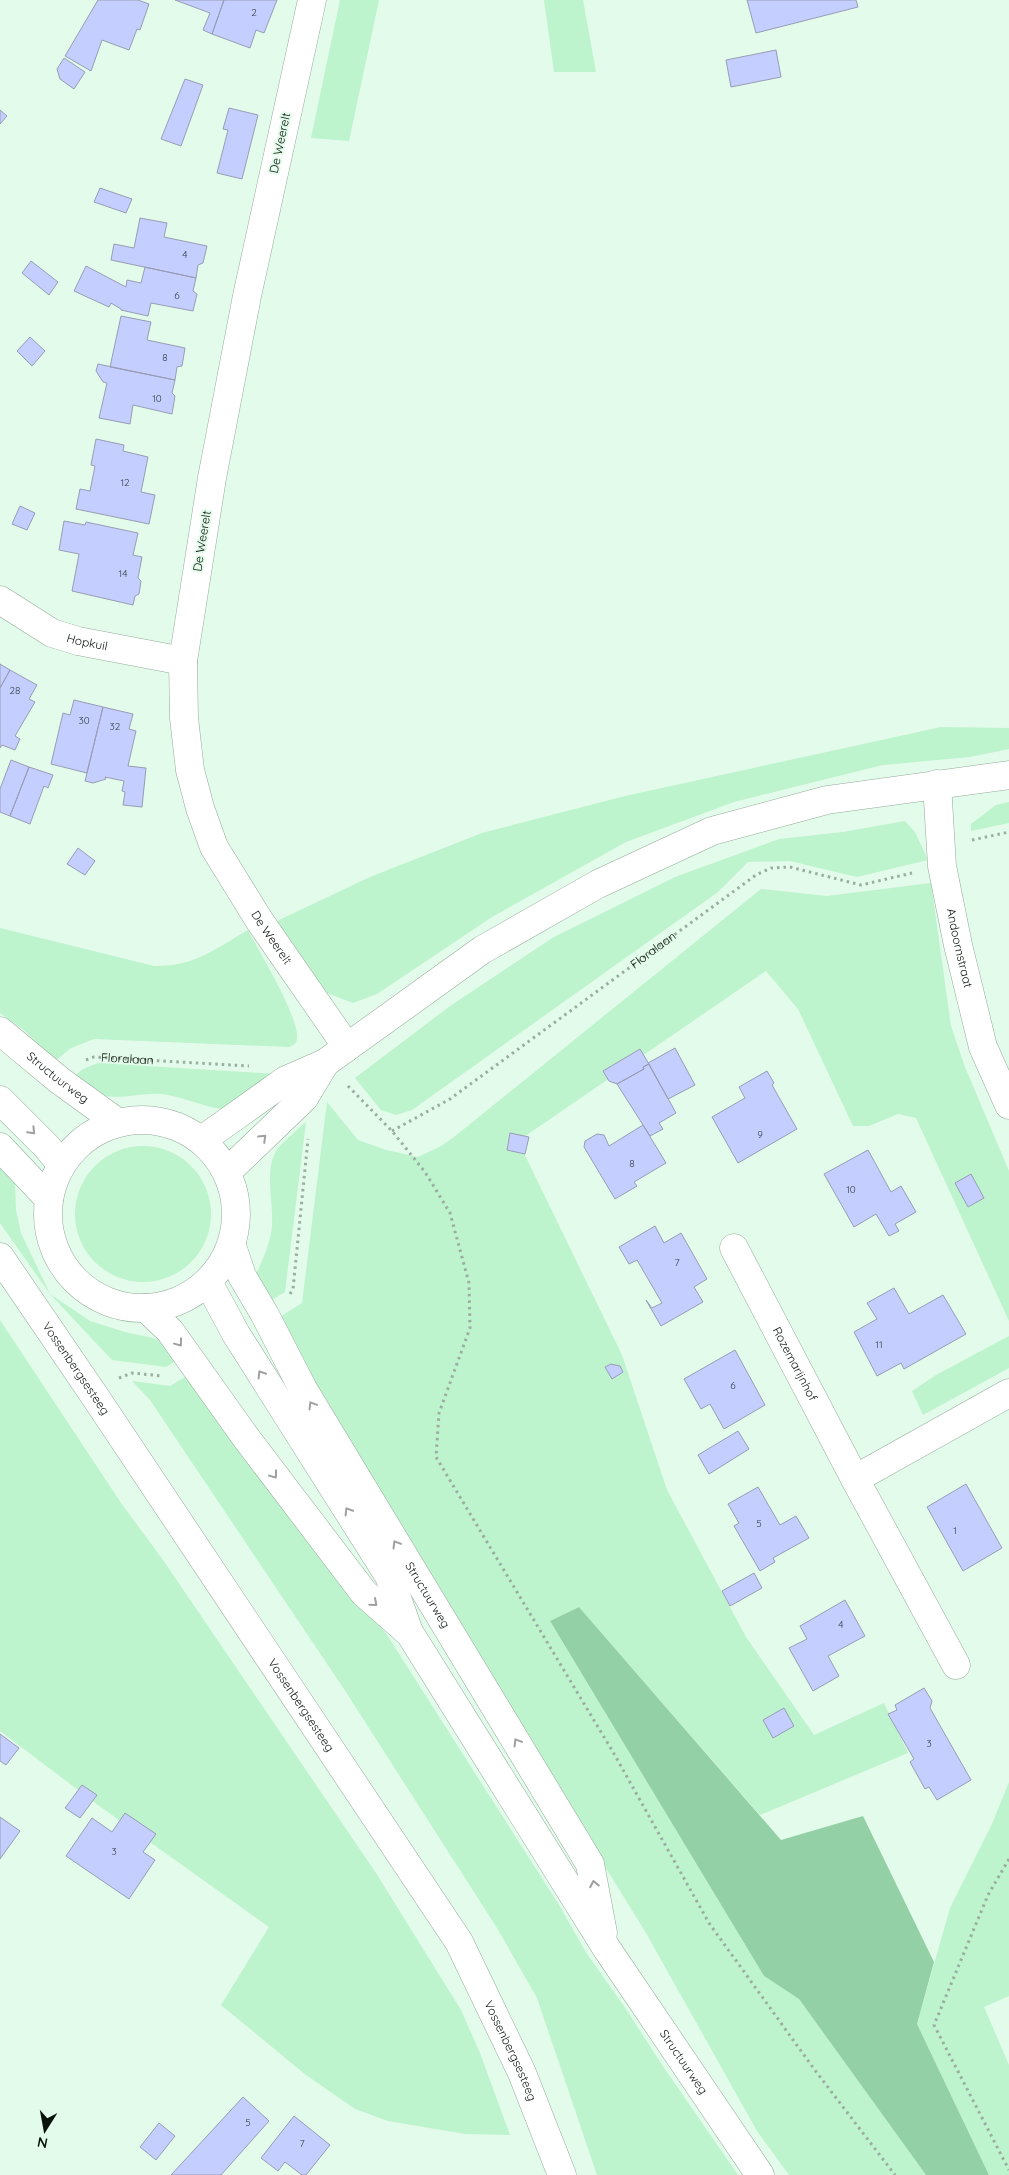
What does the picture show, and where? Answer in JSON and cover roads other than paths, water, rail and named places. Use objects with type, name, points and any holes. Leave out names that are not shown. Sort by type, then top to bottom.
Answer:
[{"type":"street","name":"De Weerelt","points":[[312,0],[245,306],[212,478],[183,661],[184,718],[190,770],[200,808],[214,847],[259,920],[347,1047]]},
{"type":"street","name":"Hopkuil","points":[[0,600],[52,633],[78,641],[183,661]]},
{"type":"street","points":[[228,1172],[295,1089],[325,1063],[482,950],[598,884],[712,830],[827,800],[1009,775]]},
{"type":"street","name":"Andoornstraat","points":[[937,784],[942,866],[958,945],[983,1047],[1009,1105]]},
{"type":"street","name":"Structuurweg","points":[[0,1031],[59,1080],[117,1122]]},
{"type":"street","points":[[202,1140],[295,1089]]},
{"type":"street","points":[[0,1100],[47,1147],[61,1164]]},
{"type":"street","points":[[139,1119],[162,1121],[183,1128],[202,1140],[217,1155],[228,1172],[234,1190],[237,1210],[236,1229],[232,1246],[217,1272],[197,1290],[173,1303],[146,1308],[129,1308],[98,1297],[84,1288],[62,1264],[54,1248],[48,1216],[49,1199],[61,1164],[76,1146],[95,1132],[117,1122],[139,1119]]},
{"type":"street","points":[[0,1147],[49,1199]]},
{"type":"street","name":"Structuurweg","points":[[232,1246],[242,1276],[265,1315],[303,1389],[590,1864],[607,1949]]},
{"type":"street","name":"Rozemarijnhof","points":[[734,1248],[855,1480],[956,1665]]},
{"type":"street","name":"Vossenbergsesteeg","points":[[0,1257],[459,1942],[522,2073],[562,2175]]},
{"type":"street","name":"Structuurweg","points":[[208,1282],[236,1334],[389,1576],[409,1632],[607,1949],[760,2175]]},
{"type":"street","name":"Structuurweg","points":[[146,1308],[170,1331],[247,1439],[364,1593],[409,1632]]},
{"type":"street","points":[[855,1480],[1009,1393]]}]
